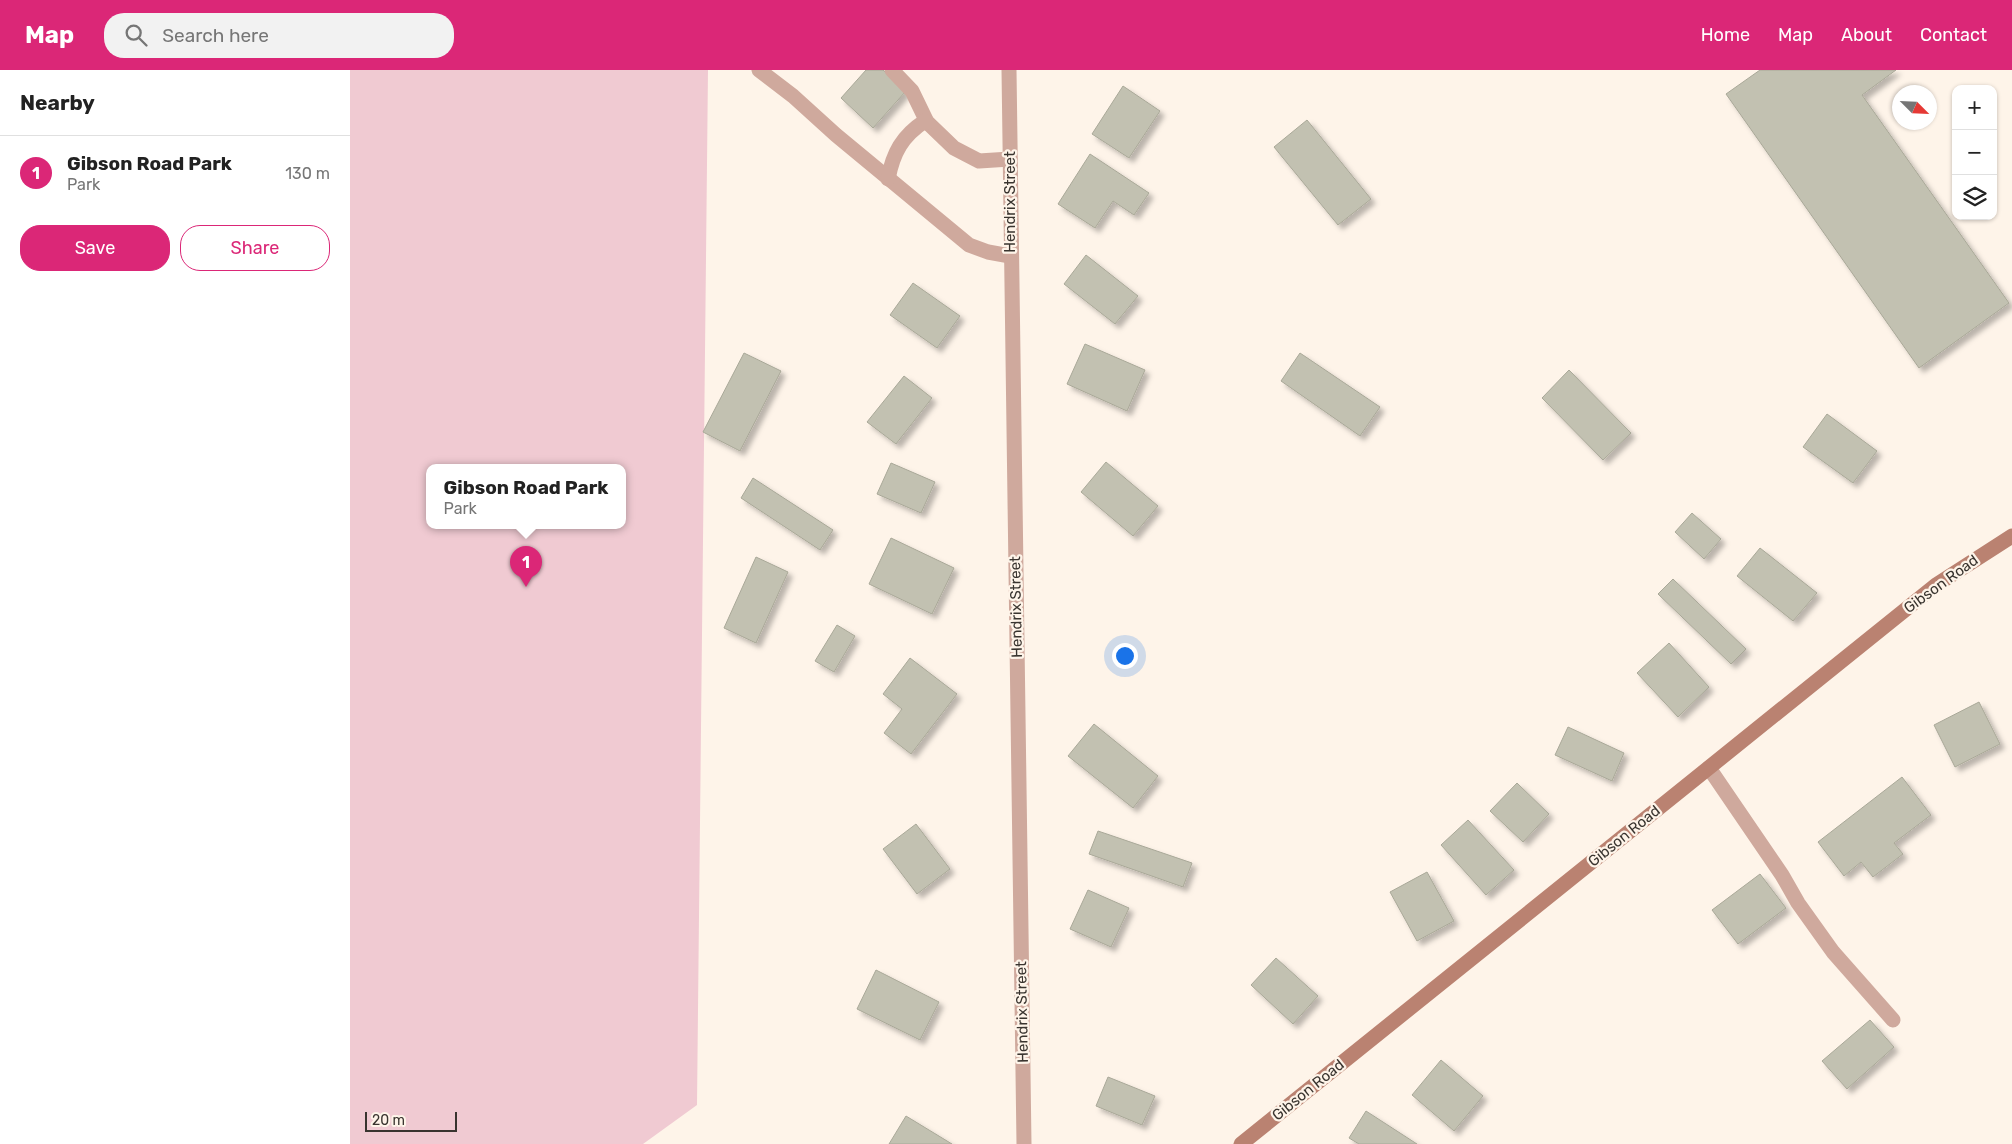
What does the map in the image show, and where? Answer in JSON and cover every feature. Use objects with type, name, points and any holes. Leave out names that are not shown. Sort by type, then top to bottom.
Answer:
[{"type":"street","points":[[759,70],[793,96],[888,179],[969,245],[988,252],[1010,256]]},
{"type":"street","points":[[892,70],[912,91],[927,122],[954,148],[979,161],[1010,159]]},
{"type":"street","name":"Hendrix Street","points":[[1009,70],[1010,256],[1024,1144]]},
{"type":"street","points":[[888,179],[892,158],[899,146],[910,131],[927,122]]},
{"type":"street","name":"Gibson Road","points":[[1241,1144],[1936,585],[2012,536]]},
{"type":"street","points":[[1709,768],[1823,938],[1892,1020]]},
{"type":"shaded area","points":[[350,70],[708,70],[697,1105],[643,1144],[350,1144]]},
{"type":"building","points":[[866,70],[883,70],[906,91],[873,128],[841,98]]},
{"type":"building","points":[[1760,70],[1896,70],[1862,95],[2009,303],[1919,368],[1726,94]]},
{"type":"building","points":[[1123,86],[1160,111],[1129,158],[1092,134]]},
{"type":"building","points":[[1307,120],[1371,199],[1338,225],[1274,147]]},
{"type":"building","points":[[1090,154],[1149,193],[1134,215],[1113,201],[1095,228],[1058,204]]},
{"type":"building","points":[[1086,255],[1138,296],[1115,324],[1064,284]]},
{"type":"building","points":[[913,283],[960,316],[937,348],[890,315]]},
{"type":"building","points":[[1085,344],[1145,370],[1127,411],[1067,384]]},
{"type":"building","points":[[744,353],[781,371],[740,451],[703,432]]},
{"type":"building","points":[[1300,353],[1380,407],[1360,436],[1281,381]]},
{"type":"building","points":[[1569,370],[1631,433],[1603,460],[1542,398]]},
{"type":"building","points":[[904,376],[932,398],[896,444],[867,422]]},
{"type":"building","points":[[1827,414],[1877,451],[1853,483],[1803,447]]},
{"type":"building","points":[[1106,462],[1158,506],[1133,536],[1081,492]]},
{"type":"building","points":[[891,463],[935,482],[921,513],[877,494]]},
{"type":"building","points":[[753,478],[833,530],[820,550],[741,498]]},
{"type":"building","points":[[1692,513],[1721,539],[1704,559],[1675,532]]},
{"type":"building","points":[[891,538],[954,568],[932,614],[869,584]]},
{"type":"building","points":[[1760,548],[1817,593],[1793,621],[1737,576]]},
{"type":"building","points":[[756,557],[788,572],[756,643],[724,628]]},
{"type":"building","points":[[1673,579],[1746,649],[1731,664],[1658,594]]},
{"type":"building","points":[[837,625],[855,636],[834,672],[815,661]]},
{"type":"building","points":[[1669,643],[1709,687],[1678,717],[1637,673]]},
{"type":"building","points":[[910,658],[957,694],[911,754],[884,733],[902,709],[883,694]]},
{"type":"building","points":[[1979,702],[2000,744],[1955,767],[1934,725]]},
{"type":"building","points":[[1094,724],[1158,776],[1133,808],[1068,756]]},
{"type":"building","points":[[1568,727],[1624,753],[1612,781],[1555,755]]},
{"type":"building","points":[[1902,777],[1931,815],[1894,843],[1903,854],[1873,877],[1861,862],[1844,876],[1818,842]]},
{"type":"building","points":[[1517,783],[1549,814],[1523,842],[1490,811]]},
{"type":"building","points":[[1468,820],[1514,870],[1486,895],[1441,845]]},
{"type":"building","points":[[916,824],[950,869],[917,894],[883,849]]},
{"type":"building","points":[[1098,831],[1192,863],[1183,887],[1089,854]]},
{"type":"building","points":[[1427,872],[1454,921],[1417,941],[1390,892]]},
{"type":"building","points":[[1760,874],[1786,908],[1738,944],[1712,910]]},
{"type":"building","points":[[1088,890],[1129,908],[1111,947],[1070,929]]},
{"type":"building","points":[[1276,958],[1318,996],[1293,1024],[1251,985]]},
{"type":"building","points":[[876,970],[939,1002],[920,1040],[857,1009]]},
{"type":"building","points":[[1870,1020],[1894,1047],[1847,1089],[1822,1061]]},
{"type":"building","points":[[1441,1060],[1483,1096],[1454,1131],[1412,1095]]},
{"type":"building","points":[[1108,1077],[1155,1096],[1142,1125],[1096,1106]]},
{"type":"building","points":[[1366,1111],[1417,1144],[1359,1144],[1349,1138]]},
{"type":"building","points":[[906,1116],[952,1144],[889,1144]]},
{"type":"place","name":"Gibson Road Park","points":[[526,587]]}]
